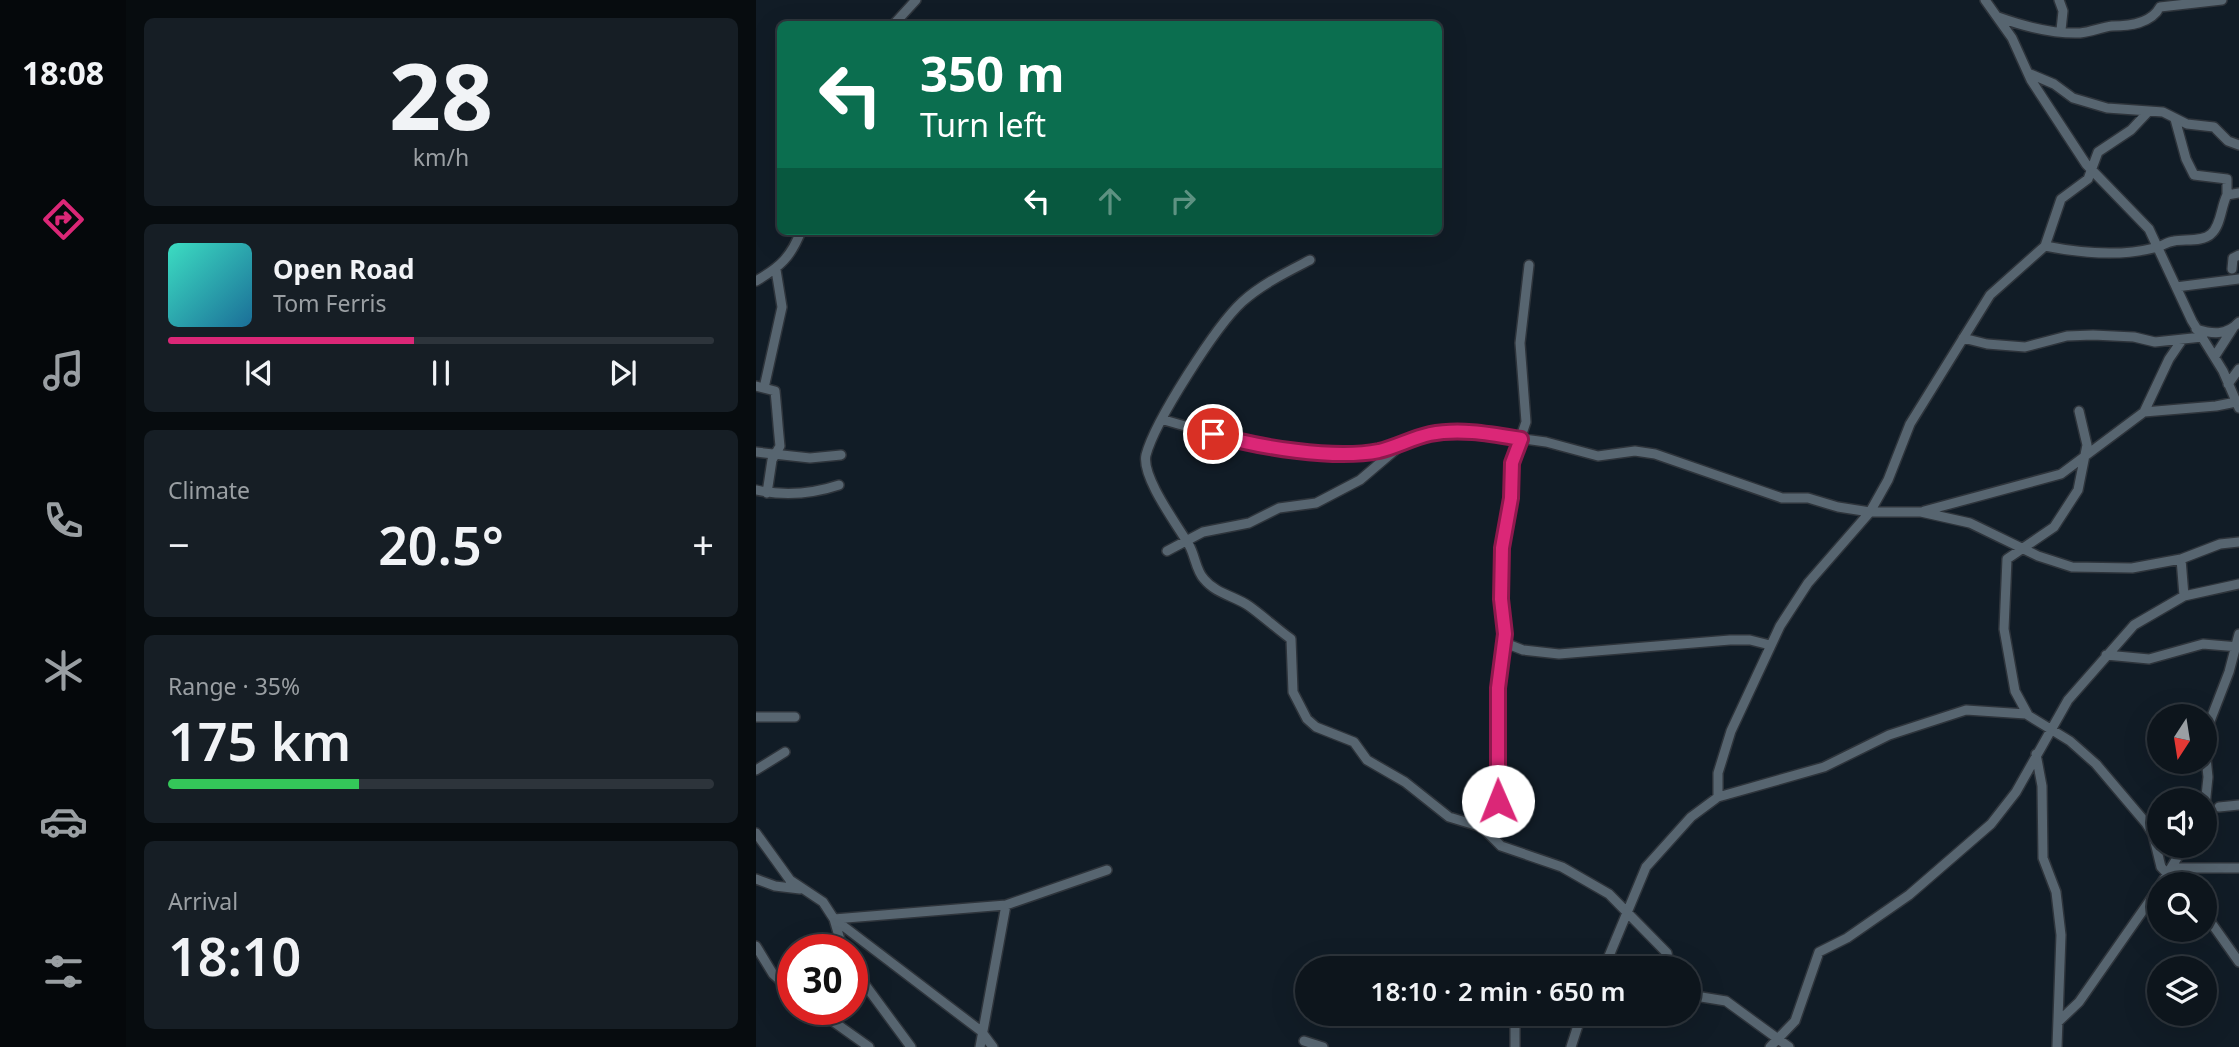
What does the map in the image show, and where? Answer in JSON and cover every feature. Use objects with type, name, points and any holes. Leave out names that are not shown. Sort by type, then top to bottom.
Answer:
[{"type":"street","points":[[897,21],[916,0]]},
{"type":"street","points":[[1985,0],[2012,38],[2028,73],[2091,171],[2141,219],[2158,248],[2196,329],[2215,356],[2237,405],[2144,412]]},
{"type":"street","points":[[2059,0],[2063,11],[2062,30]]},
{"type":"street","points":[[1998,17],[2036,29],[2078,33],[2112,26],[2133,27],[2157,13],[2160,7],[2222,0]]},
{"type":"street","points":[[2028,73],[2054,84],[2073,98],[2107,108],[2147,113],[2163,112],[2175,119],[2214,127],[2228,141],[2239,145]]},
{"type":"street","points":[[1718,797],[1718,773],[1723,754],[1770,645],[1808,583],[1870,512],[1888,481],[1910,424],[1990,295],[2045,246],[2061,199],[2088,179],[2098,152],[2131,130],[2147,113]]},
{"type":"street","points":[[2045,246],[2088,252],[2127,253],[2211,234],[2227,194],[2227,179],[2194,175],[2186,159],[2175,119]]},
{"type":"street","points":[[2227,194],[2239,193]]},
{"type":"street","points":[[756,281],[776,270],[791,255],[799,235]]},
{"type":"street","points":[[2232,269],[2233,258],[2239,255]]},
{"type":"street","points":[[1310,260],[1271,281],[1242,302],[1216,333],[1178,392],[1146,457],[1149,475],[1186,541],[1203,579],[1222,593],[1251,607],[1257,615],[1291,639],[1293,692],[1307,719],[1316,727],[1354,742],[1367,760],[1405,782],[1449,817],[1482,827],[1501,846],[1562,867],[1609,894],[1668,956]]},
{"type":"street","points":[[1498,801],[1498,688],[1505,643],[1502,548],[1511,498],[1512,463],[1527,413],[1521,332],[1529,265]]},
{"type":"street","points":[[767,493],[775,455],[780,446],[775,427],[775,391],[760,387],[782,307],[776,270]]},
{"type":"street","points":[[2176,287],[2239,279]]},
{"type":"street","points":[[2196,329],[2211,333],[2236,325]]},
{"type":"street","points":[[2215,356],[2236,325]]},
{"type":"street","points":[[1963,338],[1987,344],[2025,347],[2067,336],[2134,337],[2155,342],[2202,337]]},
{"type":"street","points":[[2228,338],[2239,341]]},
{"type":"street","points":[[1921,512],[2061,474],[2144,412],[2169,359],[2182,340]]},
{"type":"street","points":[[2228,384],[2239,369]]},
{"type":"street","points":[[2028,715],[2015,691],[2004,629],[2007,559],[2043,537],[2062,516],[2078,491],[2087,445],[2079,411]]},
{"type":"street","points":[[1164,420],[1238,442],[1318,453],[1378,451],[1432,433],[1474,432],[1546,442],[1598,456],[1655,453],[1782,498],[1808,498],[1838,508],[1870,512],[1921,512],[1970,523],[2058,564],[2089,569],[2132,568],[2181,559],[2220,544],[2239,542]]},
{"type":"street","points":[[1167,551],[1203,532],[1249,523],[1279,508],[1316,503],[1360,480],[1407,441]]},
{"type":"street","points":[[756,452],[810,458],[841,455]]},
{"type":"street","points":[[756,490],[792,495],[839,485]]},
{"type":"street","points":[[2181,559],[2184,596]]},
{"type":"street","points":[[1770,1047],[1795,1021],[1819,952],[1847,938],[1917,889],[1991,824],[2016,792],[2050,727],[2106,655],[2134,625],[2184,596],[2239,584]]},
{"type":"street","points":[[2217,704],[2230,672],[2239,634]]},
{"type":"street","points":[[1505,643],[1546,654],[1720,640],[1749,640],[1770,645]]},
{"type":"street","points":[[2106,655],[2149,659],[2203,644],[2237,647]]},
{"type":"street","points":[[1609,956],[1646,867],[1691,817],[1718,797],[1824,767],[1889,735],[1966,710],[1999,710],[2028,715],[2050,727],[2096,764],[2146,823],[2169,871]]},
{"type":"street","points":[[756,717],[795,717]]},
{"type":"street","points":[[756,771],[785,752]]},
{"type":"street","points":[[2036,754],[2042,786],[2043,858],[2056,892],[2061,935],[2057,1047]]},
{"type":"street","points":[[2219,807],[2239,805]]},
{"type":"street","points":[[756,833],[790,880],[823,902],[834,919],[838,934]]},
{"type":"street","points":[[2169,871],[2177,858]]},
{"type":"street","points":[[2169,871],[2239,868]]},
{"type":"street","points":[[834,919],[1006,905],[1107,870]]},
{"type":"street","points":[[756,879],[775,886],[800,889]]},
{"type":"street","points":[[2059,1022],[2078,1002],[2147,904]]},
{"type":"street","points":[[980,1047],[1006,905]]},
{"type":"street","points":[[834,919],[981,1031],[993,1047]]},
{"type":"street","points":[[2217,931],[2239,962]]},
{"type":"street","points":[[756,946],[773,974]]},
{"type":"street","points":[[756,964],[777,978]]},
{"type":"street","points":[[868,989],[911,1047]]},
{"type":"street","points":[[1701,997],[1726,1001],[1789,1047]]},
{"type":"street","points":[[838,1025],[869,1047]]},
{"type":"street","points":[[1515,1026],[1515,1047]]},
{"type":"street","points":[[1571,1047],[1577,1026]]},
{"type":"street","points":[[1304,1041],[1323,1047]]},
{"type":"route","points":[[1213,434],[1238,442],[1318,453],[1378,451],[1432,433],[1474,432],[1521,439],[1512,463],[1511,498],[1502,548],[1501,599],[1505,643],[1498,688],[1500,705],[1495,792],[1498,801]]}]
